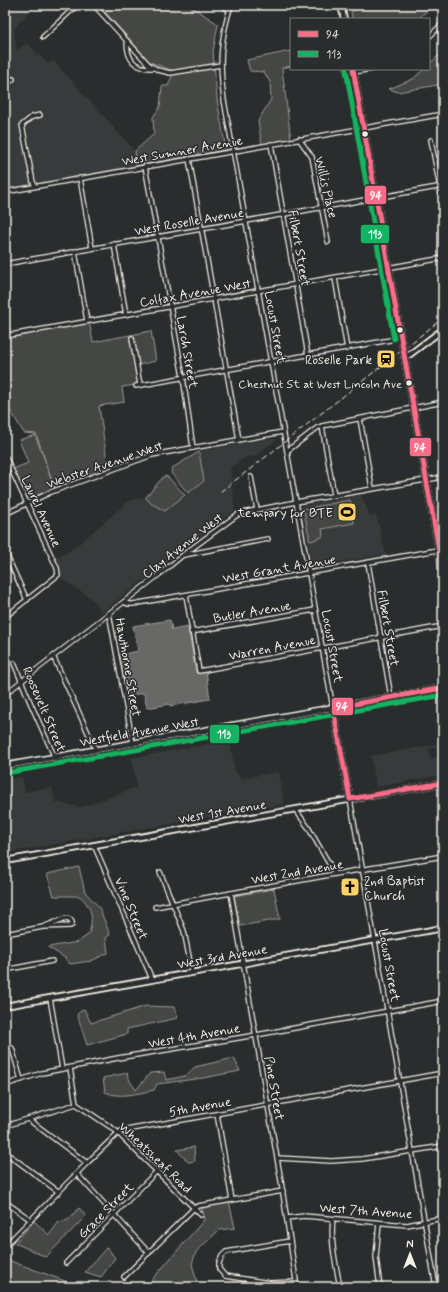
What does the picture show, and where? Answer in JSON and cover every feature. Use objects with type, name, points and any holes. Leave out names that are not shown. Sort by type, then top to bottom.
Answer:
[{"type":"main road","name":"Westfield Avenue West","points":[[334,710],[443,688]]},
{"type":"main road","name":"Westfield Avenue West","points":[[5,766],[56,760],[334,710],[443,694]]},
{"type":"main road","name":"Westfield Avenue West","points":[[5,772],[56,760]]},
{"type":"street","points":[[43,38],[78,5]]},
{"type":"street","points":[[94,5],[153,68],[170,73],[220,65]]},
{"type":"street","points":[[222,5],[229,10]]},
{"type":"street","name":"Locust Street","points":[[231,5],[225,24],[221,49],[220,65],[224,100],[436,1287]]},
{"type":"street","points":[[341,5],[344,18]]},
{"type":"street","points":[[430,36],[443,24]]},
{"type":"street","points":[[127,41],[127,51],[133,63],[144,69],[153,68]]},
{"type":"street","points":[[354,71],[426,480],[441,550],[443,573]]},
{"type":"street","points":[[5,86],[13,79]]},
{"type":"street","name":"West Sumner Avenue","points":[[5,192],[233,150],[364,129],[443,114]]},
{"type":"street","points":[[35,186],[32,182],[22,125],[32,117],[40,116]]},
{"type":"street","name":"Willis Place","points":[[299,139],[312,157],[323,208],[328,242]]},
{"type":"street","points":[[431,140],[443,204]]},
{"type":"street","name":"Filbert Street","points":[[272,144],[308,355]]},
{"type":"street","points":[[189,159],[239,440]]},
{"type":"street","name":"Larch Street","points":[[145,166],[183,377],[193,448]]},
{"type":"street","points":[[80,178],[92,248]]},
{"type":"street","name":"West Roselle Avenue","points":[[5,264],[441,187]]},
{"type":"street","points":[[114,244],[126,315]]},
{"type":"street","points":[[75,251],[87,321]]},
{"type":"street","name":"Colfax Avenue West","points":[[6,336],[443,258]]},
{"type":"street","points":[[335,278],[347,348]]},
{"type":"street","points":[[5,318],[6,336]]},
{"type":"street","points":[[404,356],[409,355],[438,332],[443,331]]},
{"type":"street","points":[[132,338],[138,385],[401,338]]},
{"type":"street","points":[[287,451],[317,428],[322,426],[443,402]]},
{"type":"street","points":[[360,419],[372,488]]},
{"type":"street","points":[[322,426],[334,495]]},
{"type":"street","name":"Webster Avenue West","points":[[5,514],[51,492],[144,458],[161,453],[283,432]]},
{"type":"street","name":"Laurel Avenue","points":[[5,456],[57,568],[58,575],[27,600]]},
{"type":"street","points":[[251,477],[257,510]]},
{"type":"street","name":"Clay Avenue West","points":[[5,694],[183,555],[237,515],[296,502],[443,477]]},
{"type":"street","points":[[183,555],[268,539]]},
{"type":"street","name":"West Grant Avenue","points":[[124,602],[133,604],[441,550]]},
{"type":"street","points":[[5,552],[27,600],[5,617]]},
{"type":"street","name":"Filbert Street","points":[[368,563],[391,698]]},
{"type":"street","points":[[186,595],[191,632]]},
{"type":"street","name":"Butler Avenue","points":[[191,632],[315,610]]},
{"type":"street","name":"Hawthorne Street","points":[[109,613],[134,746]]},
{"type":"street","name":"Warren Avenue","points":[[191,632],[199,671],[322,647],[443,626]]},
{"type":"street","points":[[53,656],[97,753]]},
{"type":"street","name":"Roosevelt Street","points":[[14,663],[56,760]]},
{"type":"street","name":"West 1st Avenue","points":[[5,860],[443,782]]},
{"type":"street","points":[[295,809],[308,827],[335,874]]},
{"type":"street","name":"Vine Street","points":[[94,845],[152,980]]},
{"type":"street","name":"West 2nd Avenue","points":[[155,907],[443,856]]},
{"type":"street","points":[[160,872],[184,931],[192,972]]},
{"type":"street","name":"Pine Street","points":[[231,893],[267,1104],[278,1158],[297,1287]]},
{"type":"street","points":[[5,934],[43,927],[70,926],[72,925],[72,922],[70,919],[66,918],[43,927]]},
{"type":"street","name":"West 3rd Avenue","points":[[6,1005],[443,928]]},
{"type":"street","points":[[5,970],[52,961]]},
{"type":"street","points":[[5,996],[6,1005]]},
{"type":"street","points":[[50,998],[62,1069]]},
{"type":"street","name":"West 4th Avenue","points":[[5,1085],[42,1073],[118,1058],[443,1001]]},
{"type":"street","points":[[5,1047],[12,1048],[21,1080]]},
{"type":"street","points":[[5,1126],[76,1104],[70,1068]]},
{"type":"street","name":"5th Avenue","points":[[118,1132],[443,1073]]},
{"type":"street","name":"Wheatsheaf Road","points":[[76,1104],[118,1132],[201,1215]]},
{"type":"street","points":[[217,1114],[232,1200]]},
{"type":"street","points":[[28,1119],[87,1163]]},
{"type":"street","points":[[6,1246],[118,1132]]},
{"type":"street","points":[[278,1158],[331,1161],[362,1159],[443,1146]]},
{"type":"street","points":[[5,1152],[59,1192]]},
{"type":"street","name":"Grace Street","points":[[66,1263],[158,1171]]},
{"type":"street","points":[[77,1174],[149,1253]]},
{"type":"street","points":[[124,1277],[194,1208],[198,1206],[283,1192]]},
{"type":"street","points":[[5,1202],[31,1220]]},
{"type":"street","name":"West 7th Avenue","points":[[287,1218],[304,1216],[407,1225],[443,1218]]},
{"type":"street","points":[[333,1218],[332,1241],[340,1287]]},
{"type":"street","points":[[379,1223],[376,1257],[380,1287]]},
{"type":"street","points":[[290,1242],[226,1252],[220,1258],[219,1266],[222,1274],[227,1277],[270,1283],[296,1282]]},
{"type":"shaded area","points":[[5,5],[34,5],[14,29],[17,50],[27,43],[48,64],[53,60],[135,151],[137,166],[5,190]]},
{"type":"shaded area","points":[[113,5],[189,5],[218,24],[213,52],[217,99],[226,150],[137,166],[135,151],[154,134],[153,117],[160,107],[162,86],[168,86],[174,71],[150,62],[105,12]]},
{"type":"shaded area","points":[[368,5],[433,5],[419,18],[352,18],[351,12]]},
{"type":"shaded area","points":[[290,51],[290,66],[282,68],[291,140],[262,145],[258,121],[271,99],[270,82],[264,72],[250,71],[247,60]]},
{"type":"shaded area","points":[[443,52],[443,84],[398,92],[389,89],[413,79],[423,70],[430,70],[430,63]]},
{"type":"shaded area","points":[[89,321],[93,342],[151,331],[156,361],[137,365],[141,384],[122,387],[124,402],[99,406],[108,468],[55,488],[46,465],[54,488],[27,500],[13,469],[28,463],[19,440],[35,435],[46,463],[36,434],[24,433],[5,402],[5,336]]},
{"type":"shaded area","points":[[267,439],[277,439],[255,456],[246,457],[230,468],[235,510],[102,612],[93,600],[61,578],[56,559],[75,547],[129,501],[146,497],[152,504],[165,511],[204,481],[199,451]]},
{"type":"shaded area","points":[[199,452],[204,481],[188,493],[171,473],[172,468]]},
{"type":"shaded area","points":[[164,476],[168,477],[185,495],[165,511],[152,504],[146,498]]},
{"type":"shaded area","points":[[361,495],[370,516],[376,515],[386,555],[312,567],[301,506]]},
{"type":"shaded area","points":[[350,500],[354,523],[322,529],[322,537],[311,541],[309,540],[309,532],[304,509]]},
{"type":"shaded area","points":[[170,620],[172,630],[188,627],[196,673],[206,671],[210,699],[170,706],[170,704],[147,708],[144,693],[126,696],[119,655],[138,651],[133,626]]},
{"type":"shaded area","points":[[230,740],[235,771],[242,778],[279,772],[284,804],[5,853],[5,780],[22,777],[25,792],[52,787],[55,802],[81,807],[137,787],[132,758]]},
{"type":"shaded area","points":[[443,743],[443,746],[429,749],[430,759],[443,756],[443,775],[376,787],[371,756]]},
{"type":"shaded area","points":[[79,867],[85,892],[99,907],[110,935],[106,938],[108,953],[91,961],[70,964],[65,958],[48,947],[78,942],[89,934],[91,923],[90,909],[80,896],[54,896],[47,874]]},
{"type":"shaded area","points":[[274,889],[280,919],[240,926],[234,896]]},
{"type":"shaded area","points":[[146,1006],[174,1007],[178,1018],[127,1029],[127,1034],[87,1045],[77,1014],[84,1009],[91,1023]]},
{"type":"shaded area","points":[[234,1058],[240,1071],[157,1084],[154,1090],[136,1094],[116,1095],[105,1092],[103,1078],[127,1073],[136,1090],[150,1073],[164,1072],[166,1080],[185,1076],[195,1067]]},
{"type":"shaded area","points":[[194,1147],[195,1161],[188,1162],[177,1150]]},
{"type":"shaded area","points":[[229,1201],[235,1228],[219,1230],[196,1252],[192,1264],[197,1282],[209,1287],[164,1287],[150,1282],[204,1220],[202,1207]]},
{"type":"shaded area","points":[[79,1208],[86,1216],[46,1257],[15,1243],[34,1221],[49,1235],[59,1222],[68,1220]]},
{"type":"shaded area","points":[[107,1247],[115,1258],[101,1277],[85,1272]]},
{"type":"shaded area","points":[[5,1259],[73,1284],[71,1287],[5,1287]]},
{"type":"railway","points":[[220,492],[443,318]]},
{"type":"transit line","name":"113","points":[[346,70],[394,339]]},
{"type":"transit line","name":"94","points":[[353,70],[443,573]]},
{"type":"transit line","name":"94","points":[[350,799],[333,708],[443,688]]},
{"type":"transit line","name":"113","points":[[6,773],[443,695]]},
{"type":"transit line","name":"94","points":[[350,799],[443,783]]},
{"type":"place","name":"Roselle Park","points":[[386,359]]},
{"type":"place","name":"Chestnut St at West Lincoln Ave","points":[[409,383]]},
{"type":"place","name":"tempary for BTE","points":[[347,512]]},
{"type":"place","name":"2nd Baptist Church","points":[[350,887]]}]
